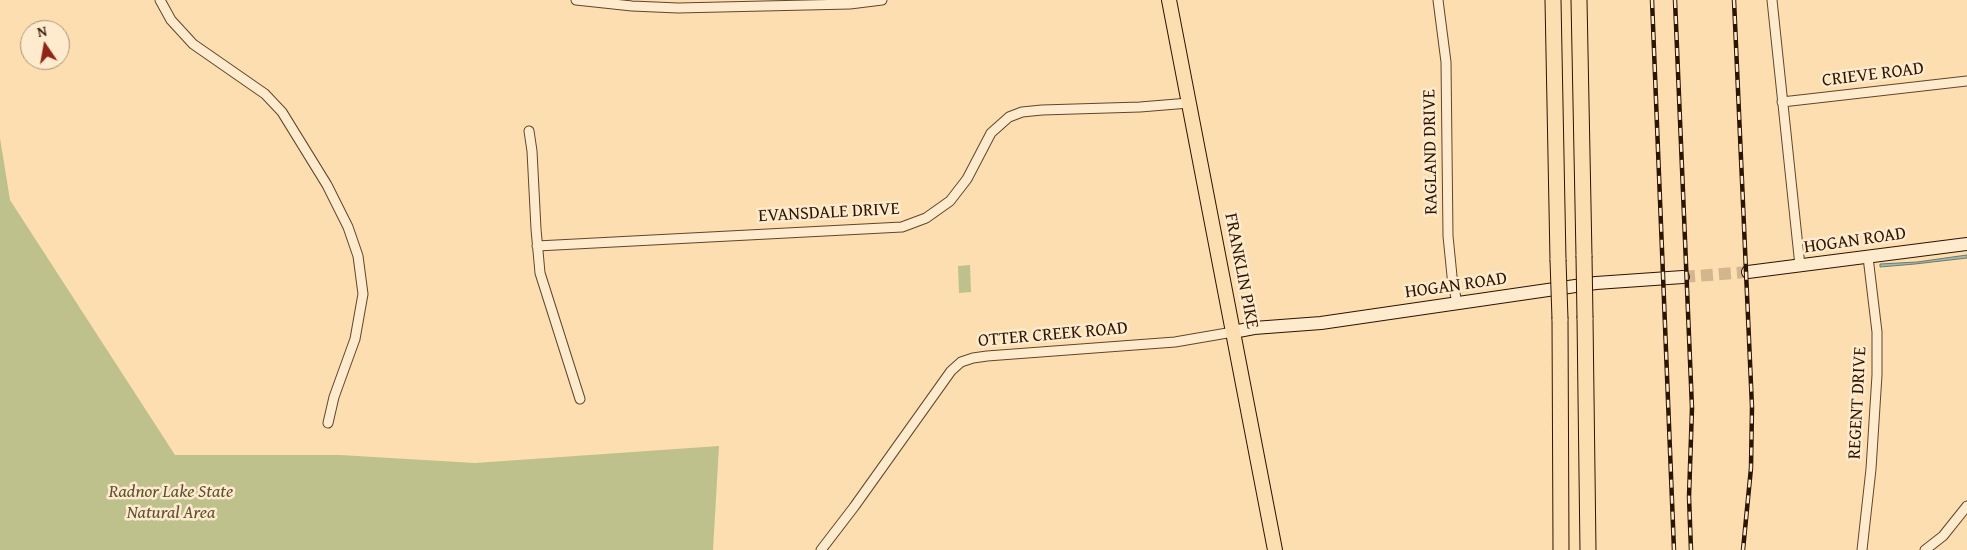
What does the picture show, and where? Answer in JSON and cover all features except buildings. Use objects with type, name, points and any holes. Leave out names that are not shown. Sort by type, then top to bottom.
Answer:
[{"type":"highway","points":[[1554,0],[1560,319],[1561,550]]},
{"type":"highway","points":[[1579,0],[1588,550]]},
{"type":"main road","name":"FRANKLIN PIKE","points":[[1169,0],[1275,550]]},
{"type":"street","points":[[160,0],[171,20],[192,44],[259,90],[282,112],[327,185],[348,227],[358,256],[362,281],[362,299],[355,338],[334,397],[328,423]]},
{"type":"street","points":[[576,0],[632,6],[678,8],[850,4],[882,0]]},
{"type":"street","name":"RAGLAND DRIVE","points":[[1438,0],[1446,62],[1448,236],[1457,304]]},
{"type":"street","points":[[1772,0],[1800,266]]},
{"type":"street","name":"CRIEVE ROAD","points":[[1782,102],[1967,81]]},
{"type":"street","name":"EVANSDALE DRIVE","points":[[537,246],[902,227],[926,218],[950,201],[967,179],[992,133],[1009,117],[1022,112],[1042,110],[1140,107],[1189,103]]},
{"type":"street","points":[[529,130],[532,151],[537,246],[543,284],[580,399]]},
{"type":"street","name":"HOGAN ROAD","points":[[1748,272],[1967,244]]},
{"type":"street","name":"REGENT DRIVE","points":[[1862,550],[1871,470],[1877,375],[1877,332],[1868,257]]},
{"type":"street","name":"HOGAN ROAD","points":[[1234,332],[1254,328],[1321,323],[1596,283],[1683,277]]},
{"type":"street","name":"OTTER CREEK ROAD","points":[[820,550],[854,507],[945,379],[961,362],[994,355],[1175,342],[1234,332]]},
{"type":"street","points":[[1925,550],[1943,536],[1967,506]]},
{"type":"green space","name":"Radnor Lake State Natural Area","points":[[0,138],[10,200],[175,455],[340,455],[475,463],[719,446],[713,550],[0,550]]},
{"type":"green space","points":[[970,265],[971,292],[959,293],[958,266]]},
{"type":"shaded area","points":[[1967,255],[1967,258],[1880,267],[1880,264],[1917,262]]},
{"type":"tunnel","points":[[1683,277],[1748,272]]},
{"type":"railway","points":[[1652,0],[1674,550]]},
{"type":"railway","points":[[1675,0],[1692,408],[1689,497],[1691,550]]},
{"type":"railway","points":[[1734,0],[1752,407],[1751,468],[1743,550]]}]
